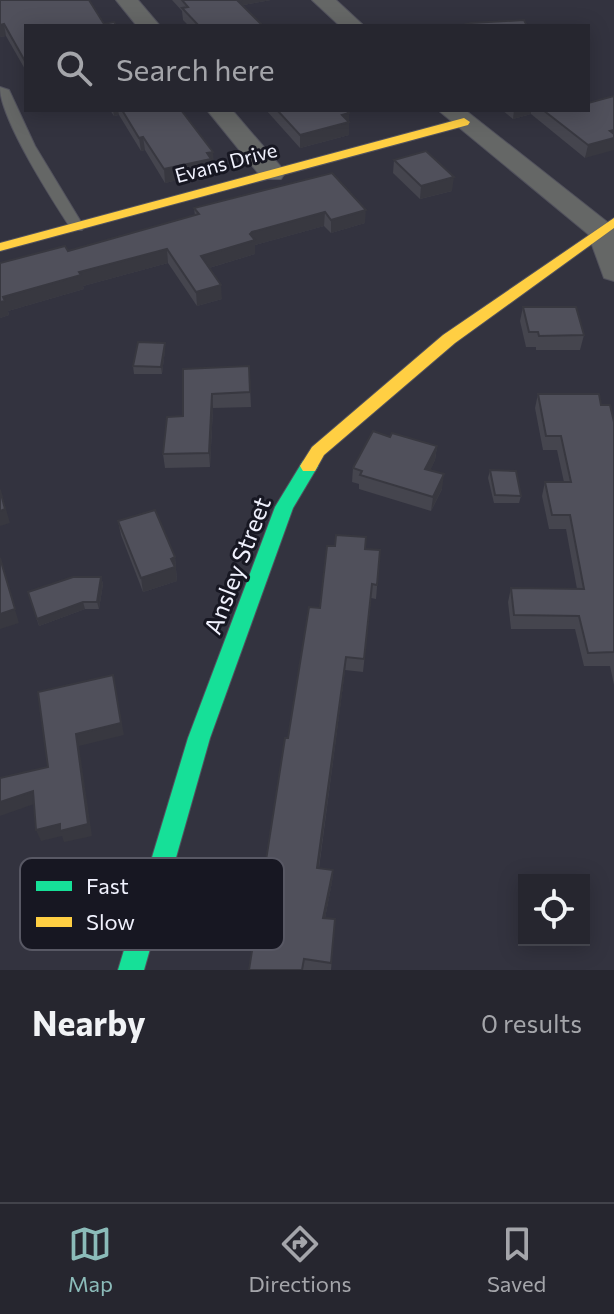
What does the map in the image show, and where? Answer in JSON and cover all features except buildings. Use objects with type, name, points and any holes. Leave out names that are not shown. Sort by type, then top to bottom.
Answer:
[{"type":"street","points":[[127,0],[147,24]]},
{"type":"street","points":[[323,0],[351,24]]},
{"type":"street","points":[[221,112],[272,173]]},
{"type":"street","points":[[457,116],[608,226],[614,272]]},
{"type":"street","name":"Evans Drive","points":[[0,247],[272,173],[457,116]]},
{"type":"street","name":"Ansley Street","points":[[164,858],[199,738],[284,507],[318,451],[449,339],[608,226]]},
{"type":"street","name":"Ansley Street","points":[[131,970],[137,950]]},
{"type":"lane","points":[[3,90],[29,146],[77,227]]},
{"type":"traffic: fast","points":[[164,858],[199,738],[284,507],[309,466]]},
{"type":"traffic: fast","points":[[131,970],[137,950]]},
{"type":"traffic: slow","points":[[0,247],[464,122]]},
{"type":"traffic: slow","points":[[309,466],[318,451],[449,339],[614,222]]}]
